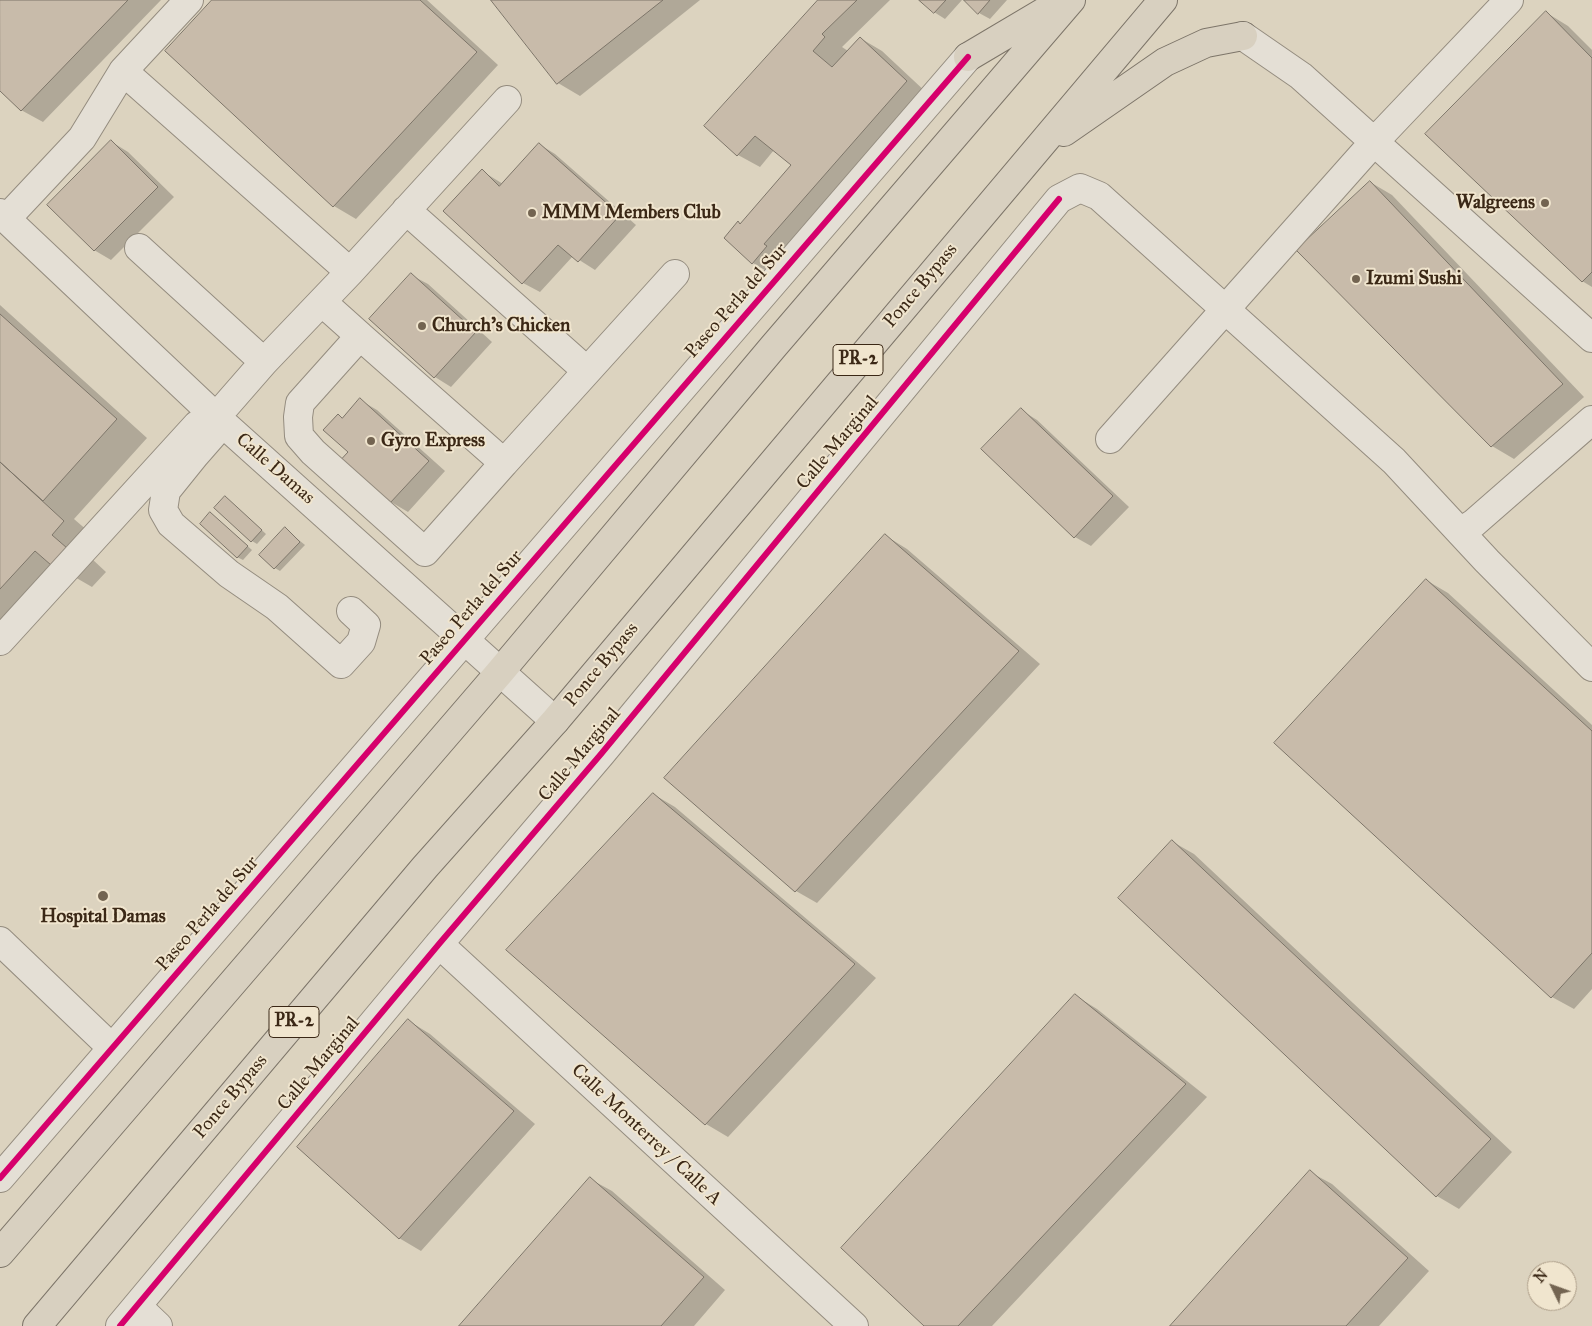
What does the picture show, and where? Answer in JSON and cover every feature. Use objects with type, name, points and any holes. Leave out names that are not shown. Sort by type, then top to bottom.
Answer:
[{"type":"highway","points":[[968,57],[1065,0]]},
{"type":"highway","points":[[0,1253],[500,672],[773,347],[1071,0]]},
{"type":"highway","name":"Ponce Bypass","points":[[37,1326],[425,867],[555,721],[1163,0]]},
{"type":"highway","points":[[1033,153],[1165,62],[1206,42],[1243,36]]},
{"type":"street","points":[[3,216],[82,138],[123,71],[189,0]]},
{"type":"street","points":[[1110,439],[1374,142],[1510,0]]},
{"type":"street","points":[[1243,36],[1301,76],[1592,338]]},
{"type":"street","name":"Paseo Perla del Sur","points":[[0,1178],[968,57]]},
{"type":"street","points":[[123,71],[350,272]]},
{"type":"street","points":[[0,641],[216,417],[264,362],[350,272],[507,100]]},
{"type":"street","name":"Calle Marginal","points":[[128,1316],[607,746],[1059,199],[1080,188],[1099,196],[1226,310]]},
{"type":"street","points":[[406,210],[587,372]]},
{"type":"street","name":"Calle Damas","points":[[3,216],[216,417],[555,721]]},
{"type":"street","points":[[139,248],[264,362]]},
{"type":"street","points":[[360,336],[300,403],[298,417],[299,436],[313,452],[424,552],[675,274]]},
{"type":"street","points":[[322,302],[504,463]]},
{"type":"street","points":[[1226,310],[1394,462],[1592,667]]},
{"type":"street","points":[[216,417],[195,454],[166,491],[162,510],[171,524],[229,574],[277,607],[341,664],[361,642],[366,625],[351,611]]},
{"type":"street","points":[[1460,532],[1474,523],[1592,420]]},
{"type":"street","points":[[0,941],[112,1048]]},
{"type":"street","name":"Calle Monterrey / Calle A","points":[[439,944],[854,1326]]},
{"type":"street","points":[[128,1316],[158,1326]]},
{"type":"building","points":[[0,0],[128,0],[21,111],[0,91]]},
{"type":"building","points":[[212,0],[420,0],[477,52],[333,207],[165,51]]},
{"type":"building","points":[[491,0],[663,0],[557,84]]},
{"type":"building","points":[[818,0],[857,0],[822,34],[825,37],[813,51],[832,67],[860,37],[907,81],[764,244],[767,246],[752,264],[724,238],[738,221],[740,224],[791,165],[755,136],[737,156],[704,126]]},
{"type":"building","points":[[919,0],[946,0],[934,13]]},
{"type":"building","points":[[964,0],[990,0],[978,14]]},
{"type":"building","name":"Walgreens","points":[[1546,11],[1592,58],[1592,272],[1582,282],[1425,134]]},
{"type":"building","points":[[111,140],[158,187],[94,251],[47,205]]},
{"type":"building","name":"MMM Members Club","points":[[539,143],[620,215],[578,262],[558,245],[522,284],[443,211],[482,169],[499,186]]},
{"type":"building","points":[[1370,181],[1563,384],[1491,447],[1296,250]]},
{"type":"building","name":"Church's Chicken","points":[[411,273],[476,332],[434,378],[369,319]]},
{"type":"building","points":[[0,314],[117,419],[43,501],[0,462]]},
{"type":"building","name":"Gyro Express","points":[[360,398],[429,461],[390,503],[336,465],[348,452],[323,430],[338,414],[342,418]]},
{"type":"building","points":[[1021,408],[1113,496],[1074,538],[981,449]]},
{"type":"building","points":[[0,462],[64,521],[52,535],[67,548],[51,565],[35,551],[0,589]]},
{"type":"building","points":[[225,496],[262,530],[251,542],[214,508]]},
{"type":"building","points":[[210,512],[248,546],[237,558],[200,524]]},
{"type":"building","points":[[285,527],[300,542],[274,569],[259,555]]},
{"type":"building","points":[[885,534],[1019,651],[795,892],[664,778]]},
{"type":"building","points":[[1426,579],[1592,731],[1592,953],[1551,998],[1274,743]]},
{"type":"building","points":[[653,793],[855,964],[705,1125],[506,950]]},
{"type":"building","points":[[1172,840],[1491,1139],[1436,1197],[1118,898]]},
{"type":"building","points":[[1075,994],[1186,1084],[958,1326],[924,1326],[841,1248]]},
{"type":"building","points":[[408,1019],[514,1111],[399,1239],[297,1147]]},
{"type":"building","points":[[1310,1170],[1408,1258],[1346,1326],[1170,1326]]},
{"type":"building","points":[[590,1177],[704,1277],[661,1326],[459,1326]]},
{"type":"cycle path","points":[[0,1178],[968,57]]},
{"type":"cycle path","points":[[120,1326],[439,944],[601,754],[1059,199]]},
{"type":"place","name":"Walgreens","points":[[1545,203]]},
{"type":"place","name":"MMM Members Club","points":[[532,213]]},
{"type":"place","name":"Izumi Sushi","points":[[1356,279]]},
{"type":"place","name":"Church's Chicken","points":[[422,326]]},
{"type":"place","name":"Gyro Express","points":[[371,441]]},
{"type":"place","name":"Hospital Damas","points":[[103,896]]}]
